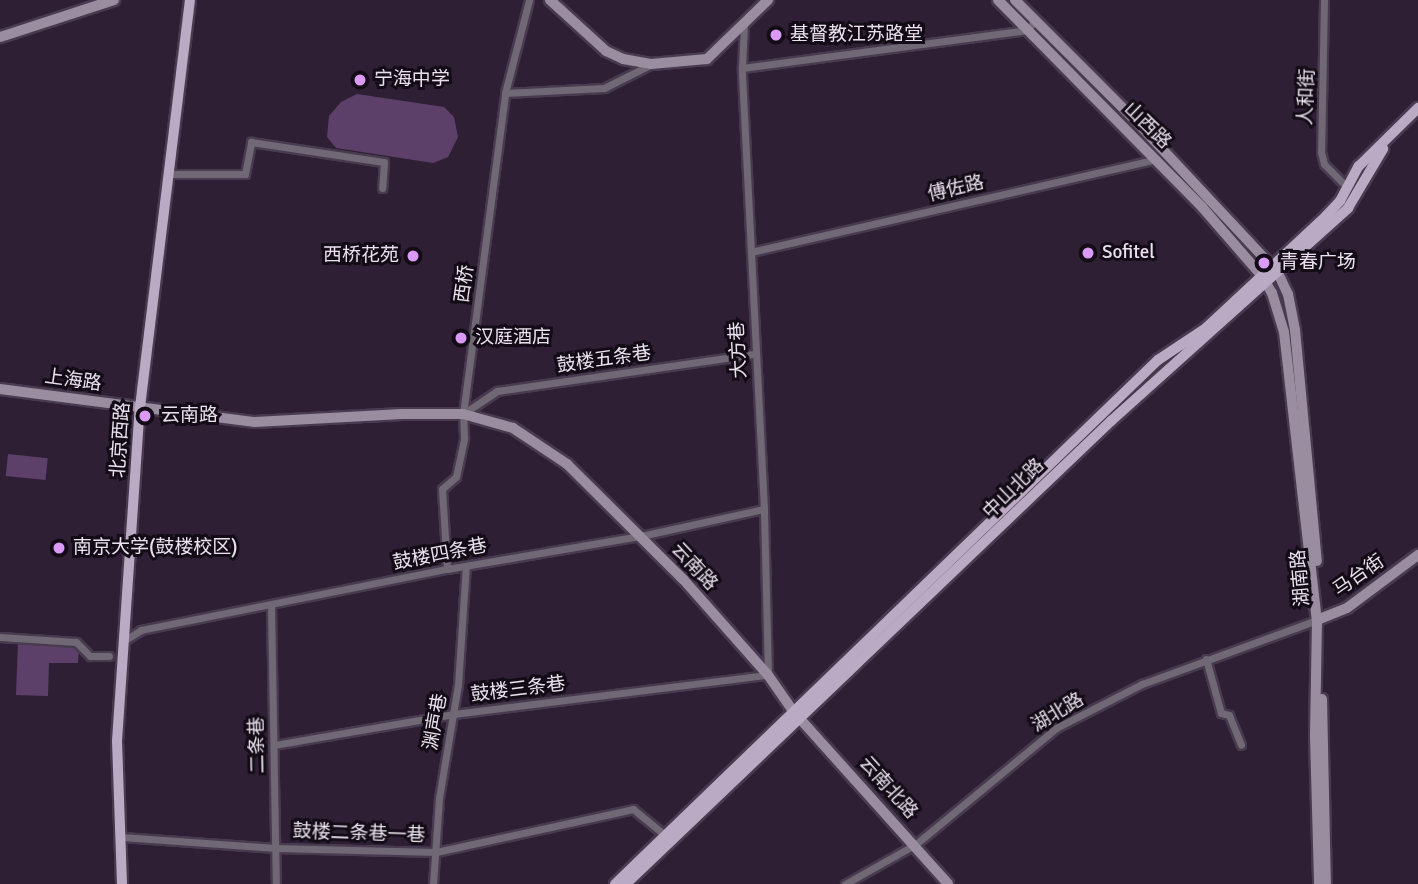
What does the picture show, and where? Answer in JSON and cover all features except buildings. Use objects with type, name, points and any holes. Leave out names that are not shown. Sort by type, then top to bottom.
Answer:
[{"type":"main road","points":[[0,37],[114,0]]},
{"type":"main road","name":"北京西路","points":[[122,884],[117,741],[140,407],[190,0]]},
{"type":"main road","points":[[550,0],[607,51],[623,59],[651,64],[707,59],[768,0]]},
{"type":"main road","name":"山西路","points":[[998,0],[1030,26],[1168,156],[1274,270]]},
{"type":"main road","name":"山西路","points":[[1015,0],[1030,26],[1157,159],[1264,279]]},
{"type":"main road","name":"中山北路","points":[[1274,270],[1340,201],[1346,187],[1368,156],[1418,108]]},
{"type":"main road","name":"中山北路","points":[[626,884],[797,714],[1264,279],[1348,208],[1380,151],[1418,116]]},
{"type":"main road","name":"湖南路","points":[[1274,270],[1288,295],[1295,330],[1320,619],[1326,884]]},
{"type":"main road","name":"湖南路","points":[[1264,279],[1284,332],[1320,619],[1315,737],[1319,884]]},
{"type":"main road","name":"上海路","points":[[0,389],[140,407]]},
{"type":"main road","name":"云南路","points":[[140,407],[255,422],[402,414],[463,414],[513,428],[567,464],[641,536],[768,675],[797,714]]},
{"type":"main road","name":"马台街","points":[[1320,619],[1347,608],[1418,555]]},
{"type":"main road","points":[[615,884],[797,714]]},
{"type":"main road","name":"云南北路","points":[[797,714],[916,844],[948,884]]},
{"type":"street","name":"西桥","points":[[447,569],[442,489],[456,477],[464,438],[463,414],[505,93],[529,0]]},
{"type":"street","name":"人和街","points":[[1324,0],[1321,152],[1324,164],[1346,187]]},
{"type":"street","name":"大方巷","points":[[744,24],[742,68],[764,509],[768,675]]},
{"type":"street","points":[[742,68],[1030,26]]},
{"type":"street","points":[[505,93],[604,88],[651,64]]},
{"type":"street","points":[[167,174],[245,174],[251,142],[384,162],[382,188]]},
{"type":"street","name":"傅佐路","points":[[751,252],[1168,156]]},
{"type":"street","name":"鼓楼五条巷","points":[[463,414],[497,391],[755,354]]},
{"type":"street","name":"鼓楼四条巷","points":[[125,640],[141,630],[447,569],[641,536],[764,509]]},
{"type":"street","name":"渊声巷","points":[[433,884],[439,797],[453,714],[466,566]]},
{"type":"street","name":"二条巷","points":[[271,606],[276,884]]},
{"type":"street","name":"湖北路","points":[[845,884],[916,844],[1056,728],[1142,684],[1320,619]]},
{"type":"street","points":[[0,638],[76,642],[90,656],[109,656]]},
{"type":"street","points":[[1206,659],[1221,713],[1229,715],[1241,746]]},
{"type":"street","name":"鼓楼三条巷","points":[[274,745],[453,714],[768,675]]},
{"type":"street","name":"鼓楼二条巷一巷","points":[[122,837],[276,848],[436,852],[634,809],[666,836]]},
{"type":"shaded area","points":[[357,94],[444,107],[454,117],[458,137],[448,157],[433,163],[336,148],[327,137],[329,116],[341,102]]},
{"type":"shaded area","points":[[8,454],[48,458],[45,480],[6,476]]},
{"type":"shaded area","points":[[18,641],[79,648],[78,663],[49,663],[48,696],[16,695]]},
{"type":"place","name":"基督教江苏路堂","points":[[776,35]]},
{"type":"place","name":"宁海中学","points":[[360,80]]},
{"type":"place","name":"Sofitel","points":[[1088,253]]},
{"type":"place","name":"西桥花苑","points":[[413,256]]},
{"type":"place","name":"青春广场","points":[[1264,263]]},
{"type":"place","name":"汉庭酒店","points":[[461,338]]},
{"type":"place","name":"云南路","points":[[145,416]]},
{"type":"place","name":"南京大学(鼓楼校区)","points":[[59,548]]}]
